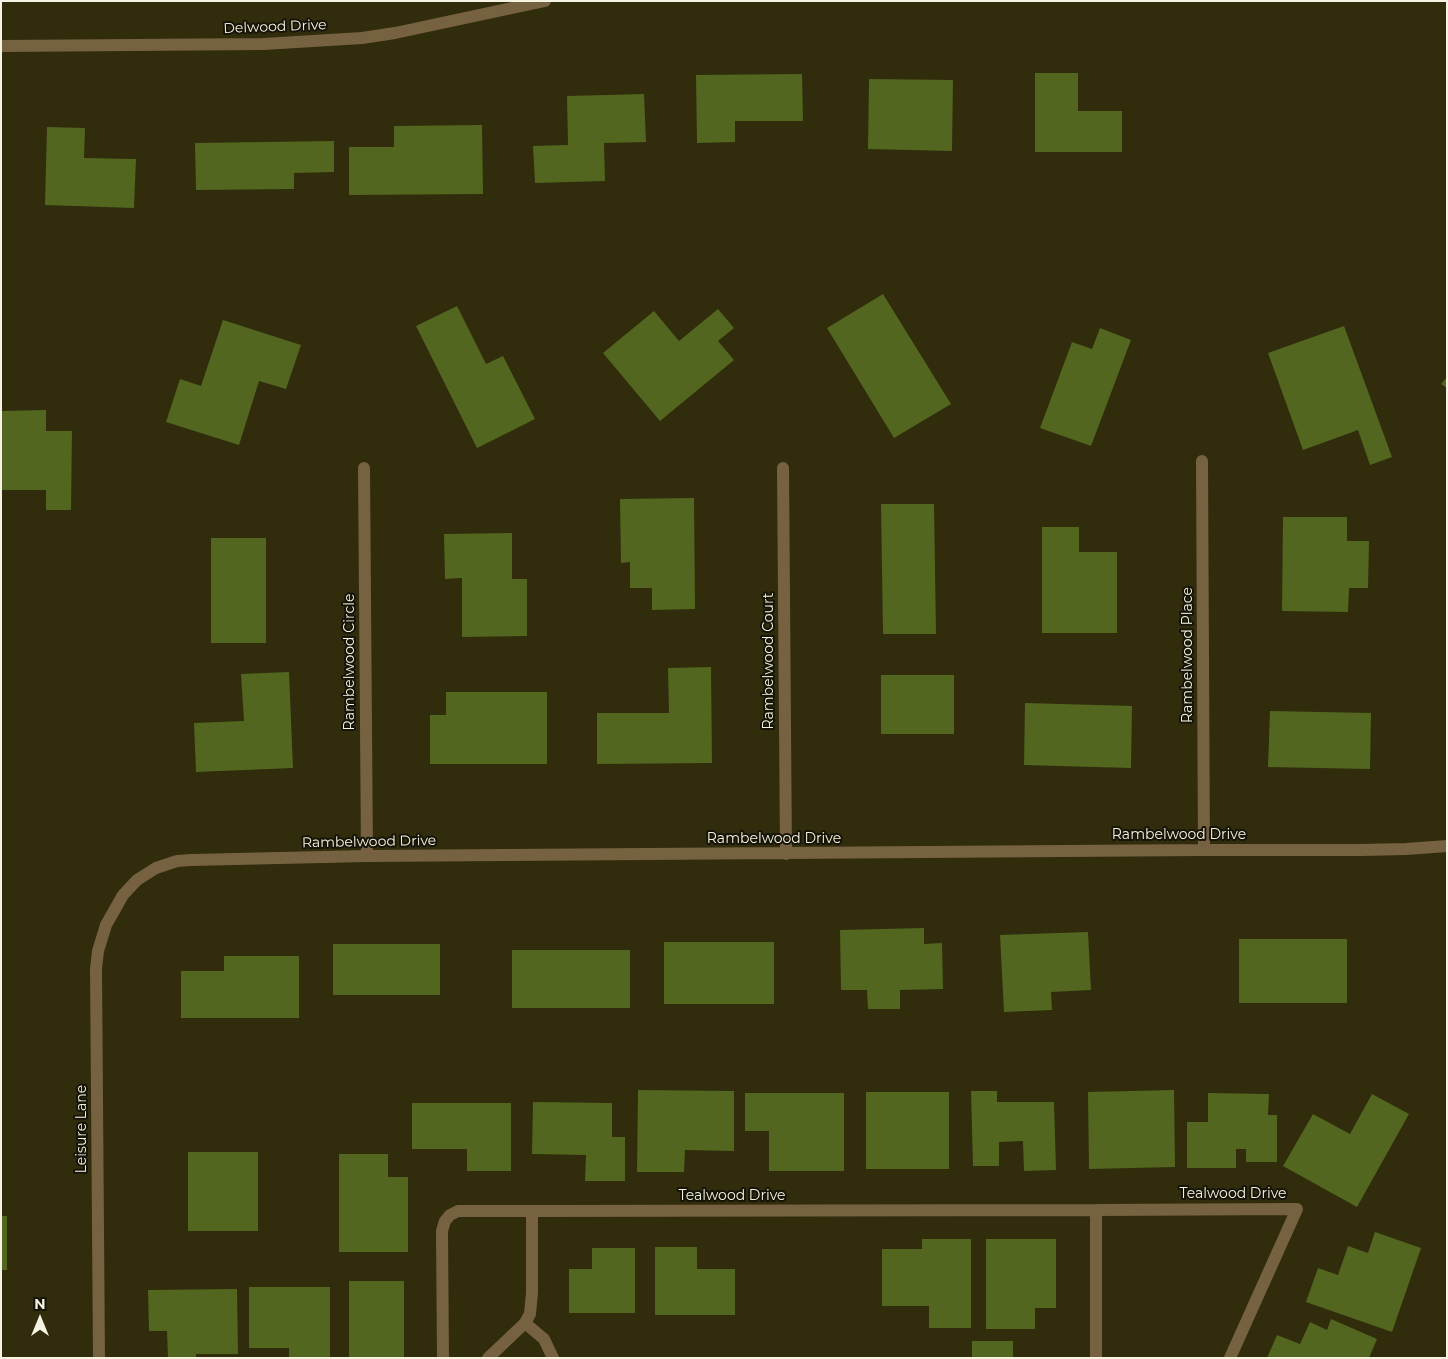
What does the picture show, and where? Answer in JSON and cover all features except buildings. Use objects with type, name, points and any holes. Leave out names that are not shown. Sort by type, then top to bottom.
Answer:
[{"type":"street","name":"Delwood Drive","points":[[1,46],[264,44],[362,38],[395,33],[545,1]]},
{"type":"street","name":"Rambelwood Place","points":[[1202,461],[1204,850]]},
{"type":"street","name":"Rambelwood Circle","points":[[364,468],[367,856]]},
{"type":"street","name":"Rambelwood Court","points":[[783,468],[786,854]]},
{"type":"street","name":"Rambelwood Drive","points":[[117,904],[123,895],[145,874],[177,861],[367,856],[1361,850],[1447,846]]},
{"type":"street","name":"Leisure Lane","points":[[98,1358],[96,969],[99,942],[117,904]]},
{"type":"street","name":"Tealwood Drive","points":[[443,1358],[442,1231],[445,1221],[458,1210],[1298,1209],[1230,1358]]},
{"type":"street","points":[[1096,1210],[1096,1358]]},
{"type":"street","points":[[488,1358],[524,1323],[530,1314],[532,1303],[532,1211]]},
{"type":"street","points":[[524,1323],[544,1339],[553,1358]]}]
